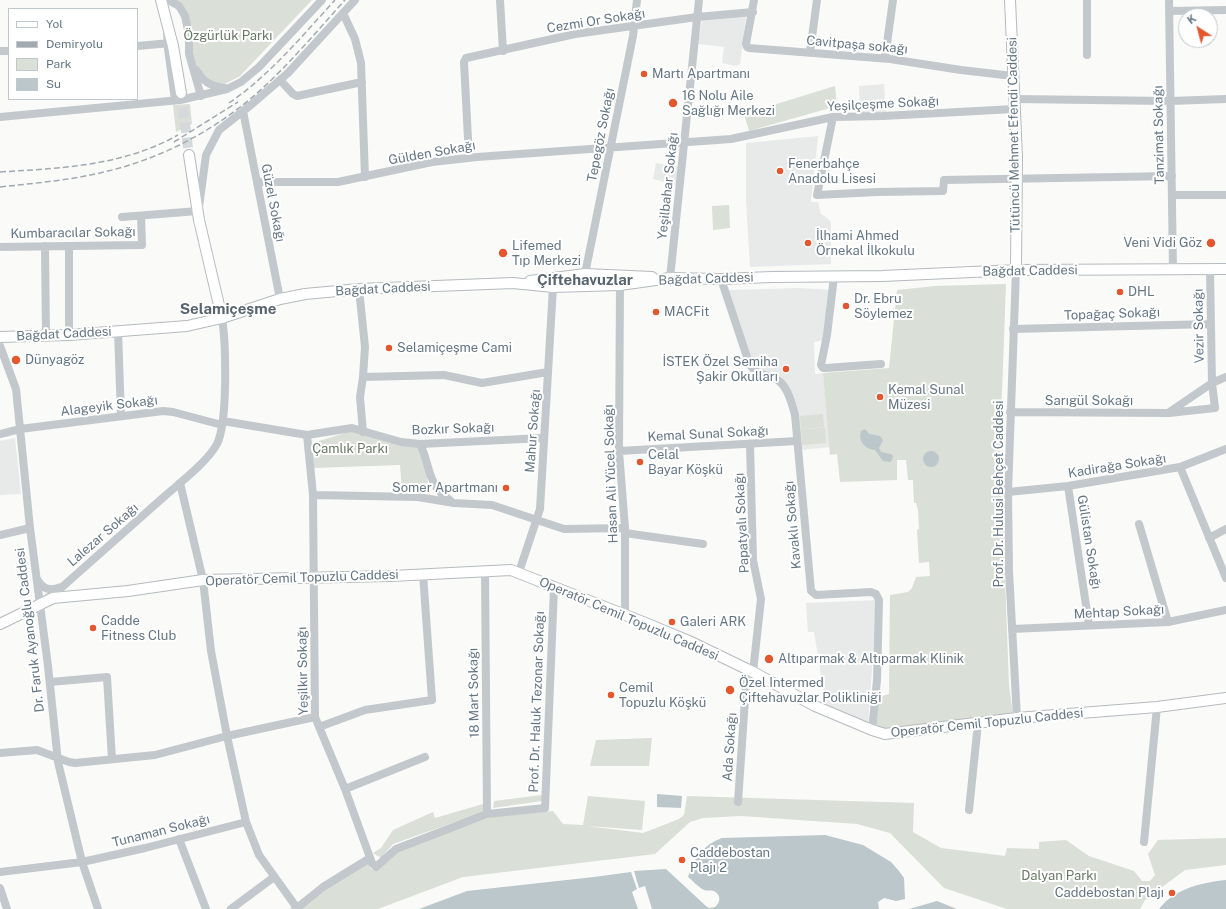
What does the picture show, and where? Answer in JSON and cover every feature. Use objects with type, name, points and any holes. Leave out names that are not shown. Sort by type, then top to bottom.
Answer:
[{"type":"main road","points":[[161,0],[167,21],[178,97]]},
{"type":"main road","name":"Tütüncü Mehmet Efendi Caddesi","points":[[1010,0],[1017,180],[1016,270]]},
{"type":"main road","points":[[189,155],[198,213],[222,318]]},
{"type":"main road","name":"Bağdat Caddesi","points":[[0,337],[69,335],[187,326],[222,318],[280,299],[305,294],[359,289],[513,283],[553,288],[620,285],[670,278],[721,280],[772,277],[834,277],[1016,270],[1226,269]]},
{"type":"main road","points":[[513,283],[585,274],[670,278]]},
{"type":"main road","name":"Operatör Cemil Topuzlu Caddesi","points":[[0,624],[57,597],[120,592],[203,580],[510,570],[519,572],[554,588],[689,641],[750,671],[815,706],[885,734],[1017,718],[1157,707],[1226,698]]},
{"type":"street","points":[[168,0],[179,6],[185,16],[189,36],[189,51],[204,95]]},
{"type":"street","points":[[0,116],[204,95],[233,87],[244,80],[266,60],[322,0]]},
{"type":"street","points":[[122,217],[198,213],[204,163],[207,153],[220,128],[243,111],[292,69],[355,0]]},
{"type":"street","points":[[500,0],[503,51]]},
{"type":"street","name":"Tepegöz Sokağı","points":[[585,274],[634,26],[637,0]]},
{"type":"street","name":"Yeşilbahar Sokağı","points":[[670,278],[699,0]]},
{"type":"street","name":"Cavitpaşa sokağı","points":[[754,0],[746,44],[748,48],[884,58],[1012,76]]},
{"type":"street","points":[[810,52],[817,0]]},
{"type":"street","points":[[884,58],[893,0]]},
{"type":"street","points":[[1087,0],[1087,55]]},
{"type":"street","name":"Tanzimat Sokağı","points":[[1169,0],[1173,270]]},
{"type":"street","points":[[1169,11],[1226,10]]},
{"type":"street","name":"Cezmi Or Sokağı","points":[[469,158],[465,59],[568,36],[697,17],[752,12]]},
{"type":"street","points":[[343,13],[357,45],[361,62],[366,177]]},
{"type":"street","points":[[138,46],[170,43]]},
{"type":"street","points":[[192,62],[200,76],[208,84],[211,90],[204,95]]},
{"type":"street","points":[[280,80],[296,96],[362,82]]},
{"type":"street","points":[[208,84],[217,87],[233,87]]},
{"type":"street","points":[[1014,99],[1170,102],[1226,99]]},
{"type":"street","name":"Yeşilçeşme Sokağı","points":[[611,147],[735,138],[833,117],[883,116],[1014,109]]},
{"type":"street","name":"Güzel Sokağı","points":[[243,111],[280,299]]},
{"type":"street","points":[[833,117],[817,194],[943,191],[944,180],[1017,180],[1172,176]]},
{"type":"street","name":"Gülden Sokağı","points":[[257,182],[338,182],[432,162],[511,153],[611,147]]},
{"type":"street","points":[[1172,195],[1226,195]]},
{"type":"street","name":"Kumbaracılar Sokağı","points":[[0,247],[142,245],[141,216]]},
{"type":"street","points":[[44,246],[46,336]]},
{"type":"street","points":[[69,246],[69,335]]},
{"type":"street","name":"Prof. Dr. Hulusi Behçet Caddesi","points":[[1016,270],[1008,492],[1009,571],[1017,718]]},
{"type":"street","name":"Vezir Sokağı","points":[[1210,270],[1212,382]]},
{"type":"street","points":[[834,277],[827,336],[821,365],[823,368],[826,368],[881,364]]},
{"type":"street","name":"Kavaklı Sokağı","points":[[721,280],[752,368],[760,374],[779,381],[791,401],[795,415],[810,591],[816,595],[871,592],[876,594],[879,600],[877,680],[872,730]]},
{"type":"street","name":"Hasan Ali Yücel Sokağı","points":[[620,285],[619,451],[625,531],[625,615]]},
{"type":"street","name":"Mahur Sokağı","points":[[519,572],[540,509],[553,288]]},
{"type":"street","points":[[359,289],[365,347],[360,397],[363,432]]},
{"type":"street","name":"Lalezar Sokağı","points":[[40,604],[63,586],[180,483],[215,448],[223,423],[225,379],[222,318]]},
{"type":"street","name":"Topağaç Sokağı","points":[[1013,329],[1211,324]]},
{"type":"street","points":[[118,331],[120,416]]},
{"type":"street","name":"Dr. Faruk Ayanoğlu Caddesi","points":[[0,346],[16,389],[30,528],[58,757],[82,862],[98,909]]},
{"type":"street","points":[[363,377],[444,375],[482,383],[548,372]]},
{"type":"street","points":[[1168,413],[1212,382],[1226,377]]},
{"type":"street","name":"Sarıgül Sokağı","points":[[1010,412],[1168,413],[1215,408],[1212,382]]},
{"type":"street","name":"Alageyik Sokağı","points":[[0,434],[20,428],[120,416],[169,412],[223,423]]},
{"type":"street","name":"Bozkır Sokağı","points":[[223,423],[307,435],[352,428],[401,442],[420,444],[544,438]]},
{"type":"street","name":"Yeşilkır Sokağı","points":[[307,435],[313,495],[315,717],[370,858]]},
{"type":"street","name":"Kemal Sunal Sokağı","points":[[619,451],[797,441]]},
{"type":"street","points":[[420,444],[424,451],[430,474],[440,492],[454,503]]},
{"type":"street","name":"Papatyalı Sokağı","points":[[750,444],[753,560],[761,599],[750,671]]},
{"type":"street","name":"Kadirağa Sokağı","points":[[1008,492],[1068,486],[1180,467],[1226,449]]},
{"type":"street","points":[[1180,467],[1226,578]]},
{"type":"street","points":[[180,483],[203,580],[211,651],[227,736],[246,822],[259,855],[297,908],[323,887],[370,858],[376,867],[396,849],[487,814]]},
{"type":"street","name":"Gülistan Sokağı","points":[[1068,486],[1089,625]]},
{"type":"street","points":[[313,495],[418,497],[454,503],[492,505],[564,529],[625,531],[703,544]]},
{"type":"street","points":[[1139,524],[1168,622]]},
{"type":"street","points":[[0,535],[30,528]]},
{"type":"street","points":[[1209,538],[1226,529]]},
{"type":"street","name":"18 Mart Sokağı","points":[[485,571],[487,814]]},
{"type":"street","points":[[36,574],[40,584],[45,588],[52,589],[63,586]]},
{"type":"street","points":[[319,728],[365,710],[432,700],[423,574]]},
{"type":"street","name":"Prof. Dr. Haluk Tezonar Sokağı","points":[[487,814],[545,808],[554,588]]},
{"type":"street","name":"Mehtap Sokağı","points":[[1012,628],[1168,622],[1226,610]]},
{"type":"street","name":"Ada Sokağı","points":[[738,802],[750,671]]},
{"type":"street","points":[[50,682],[107,677],[112,759]]},
{"type":"street","points":[[1144,842],[1157,707]]},
{"type":"street","points":[[0,753],[37,750],[72,763],[159,754],[227,736],[315,717]]},
{"type":"street","points":[[969,810],[978,723]]},
{"type":"street","points":[[344,789],[426,757]]},
{"type":"street","name":"Tunaman Sokağı","points":[[0,872],[82,862],[246,822]]},
{"type":"street","points":[[179,839],[206,909]]},
{"type":"street","points":[[231,909],[274,877]]},
{"type":"street","points":[[0,888],[7,909]]},
{"type":"shaded area","points":[[746,16],[740,64],[736,66],[722,63],[724,47],[698,44],[702,20]]},
{"type":"shaded area","points":[[884,84],[886,113],[860,115],[859,86]]},
{"type":"shaded area","points":[[818,136],[811,202],[818,202],[821,214],[831,222],[831,264],[750,267],[746,200],[746,143]]},
{"type":"shaded area","points":[[656,163],[679,167],[675,185],[653,179]]},
{"type":"shaded area","name":"İSTEK Özel Semiha Şakir Okulları","points":[[799,288],[835,290],[829,339],[814,342],[815,374],[823,373],[830,447],[801,450],[797,410],[779,376],[753,366],[727,290]]},
{"type":"shaded area","points":[[15,438],[21,494],[0,495],[0,441]]},
{"type":"shaded area","points":[[877,600],[868,724],[826,705],[814,632],[808,632],[806,603]]},
{"type":"green space","name":"Özgürlük Parkı","points":[[170,0],[312,0],[240,76],[223,85],[215,85],[197,67],[190,49],[189,19]]},
{"type":"green space","points":[[835,86],[837,106],[749,131],[744,114]]},
{"type":"green space","points":[[190,104],[192,124],[176,132],[173,105]]},
{"type":"green space","points":[[729,205],[730,228],[713,230],[712,206]]},
{"type":"green space","points":[[1006,284],[1000,446],[1009,685],[1013,714],[882,729],[875,726],[879,697],[889,694],[890,595],[908,592],[912,588],[916,577],[930,576],[929,562],[919,563],[917,530],[919,529],[918,510],[916,503],[914,503],[913,480],[908,480],[906,460],[897,460],[897,480],[840,482],[837,454],[830,455],[823,373],[889,368],[897,290],[935,286]]},
{"type":"green space","points":[[823,414],[824,427],[801,429],[800,416]]},
{"type":"green space","points":[[825,428],[826,443],[802,445],[801,429]]},
{"type":"green space","name":"Çamlık Parkı","points":[[352,431],[418,445],[425,460],[429,493],[402,492],[400,465],[314,468],[312,443]]},
{"type":"green space","points":[[652,738],[649,766],[590,766],[596,740]]},
{"type":"green space","points":[[542,795],[542,801],[493,808],[494,801]]},
{"type":"green space","name":"Dalyan Parkı","points":[[588,796],[645,801],[642,830],[586,826],[643,833],[679,819],[684,815],[687,796],[914,803],[913,832],[941,848],[1005,856],[1007,848],[1039,849],[1039,842],[1066,840],[1089,856],[1134,871],[1142,881],[1150,881],[1155,875],[1148,854],[1158,840],[1226,838],[1226,865],[1185,870],[1145,900],[1140,909],[1007,909],[944,888],[890,833],[857,824],[741,816],[703,818],[690,822],[655,854],[463,877],[378,909],[289,909],[312,891],[366,857],[371,869],[375,870],[395,852],[491,817],[553,811],[563,824],[583,825]]},
{"type":"green space","points":[[483,804],[483,812],[393,844],[381,858],[373,853],[381,848],[393,830],[433,812],[435,818]]},
{"type":"water","points":[[865,429],[869,434],[880,436],[883,440],[879,448],[881,452],[891,454],[893,456],[890,462],[883,461],[875,450],[868,448],[863,444],[860,435],[861,431]]},
{"type":"water","points":[[928,451],[934,451],[939,456],[937,465],[934,467],[928,467],[923,462],[923,456]]},
{"type":"water","points":[[657,794],[682,796],[681,808],[657,807]]},
{"type":"water","points":[[825,835],[863,845],[891,862],[904,878],[905,899],[896,901],[884,898],[878,902],[879,909],[652,909],[645,886],[639,888],[634,871],[666,869],[706,906],[709,908],[715,907],[719,899],[717,893],[704,890],[688,877],[696,858],[710,844],[722,838]]},
{"type":"water","points":[[631,872],[637,889],[632,892],[638,909],[419,909],[467,891]]},
{"type":"water","points":[[1226,880],[1226,909],[1159,909],[1170,898],[1183,890],[1204,883]]},
{"type":"water","points":[[937,901],[957,909],[909,909]]},
{"type":"tunnel","points":[[181,93],[189,155]]},
{"type":"railway","points":[[229,103],[272,68],[335,0]]},
{"type":"railway","points":[[0,187],[41,183],[108,171],[148,159],[186,142],[222,120],[255,95],[290,61],[345,0]]},
{"type":"railway","points":[[174,142],[238,102]]},
{"type":"railway","points":[[0,172],[92,164],[136,153],[178,135]]},
{"type":"place","name":"Martı Apartmanı","points":[[644,74]]},
{"type":"place","name":"16 Nolu Aile Sağlığı Merkezi","points":[[673,103]]},
{"type":"place","name":"Fenerbahçe Anadolu Lisesi","points":[[780,171]]},
{"type":"place","name":"İlhami Ahmed Örnekal İlkokulu","points":[[808,243]]},
{"type":"place","name":"Veni Vidi Göz","points":[[1211,243]]},
{"type":"place","name":"Lifemed Tıp Merkezi","points":[[503,253]]},
{"type":"place","name":"DHL","points":[[1120,292]]},
{"type":"place","name":"Dr. Ebru Söylemez","points":[[846,306]]},
{"type":"place","name":"MACFit","points":[[656,312]]},
{"type":"place","name":"Selamiçeşme Cami","points":[[389,348]]},
{"type":"place","name":"Dünyagöz","points":[[16,360]]},
{"type":"place","name":"İSTEK Özel Semiha Şakir Okulları","points":[[786,369]]},
{"type":"place","name":"Kemal Sunal Müzesi","points":[[880,397]]},
{"type":"place","name":"Celal Bayar Köşkü","points":[[640,462]]},
{"type":"place","name":"Somer Apartmanı","points":[[506,488]]},
{"type":"place","name":"Galeri ARK","points":[[672,622]]},
{"type":"place","name":"Cadde Fitness Club","points":[[93,628]]},
{"type":"place","name":"Altıparmak & Altıparmak Klinik","points":[[769,659]]},
{"type":"place","name":"Özel Intermed Çiftehavuzlar Polikliniği","points":[[730,690]]},
{"type":"place","name":"Cemil Topuzlu Köşkü","points":[[611,695]]},
{"type":"place","name":"Caddebostan Plajı 2","points":[[682,860]]},
{"type":"place","name":"Caddebostan Plajı","points":[[1172,893]]},
{"type":"district","name":"Çiftehavuzlar","points":[[585,280]]},
{"type":"district","name":"Selamiçeşme","points":[[228,309]]}]
